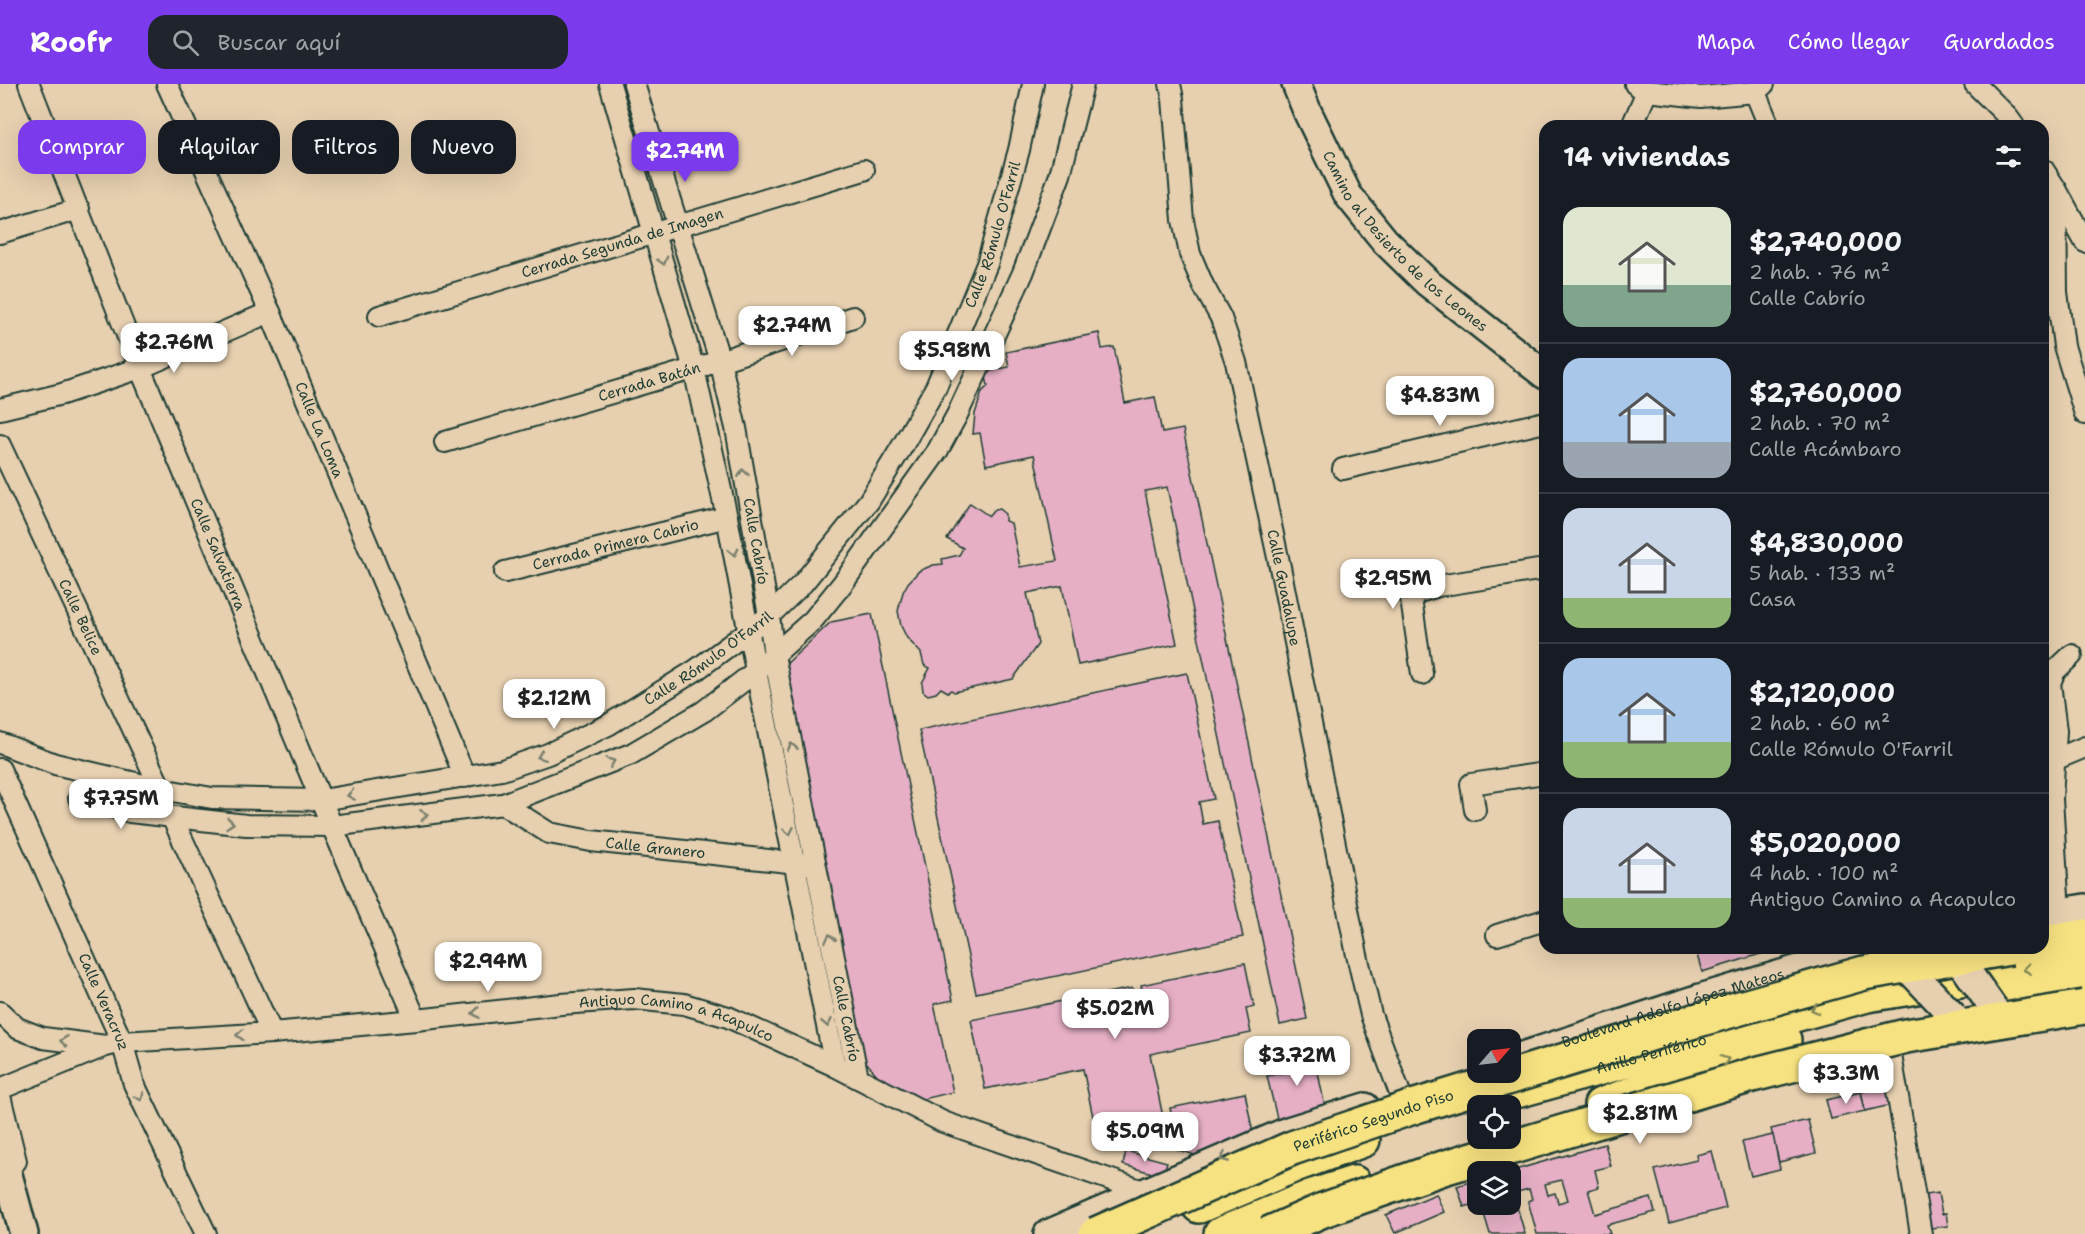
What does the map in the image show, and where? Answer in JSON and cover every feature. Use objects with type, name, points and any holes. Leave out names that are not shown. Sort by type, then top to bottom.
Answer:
[{"type":"highway","points":[[2049,942],[2085,936]]},
{"type":"highway","name":"Periférico Segundo Piso","points":[[1096,1234],[1292,1148],[1416,1106],[1673,1027],[1864,973],[1975,954]]},
{"type":"highway","name":"Anillo Periférico","points":[[1132,1234],[1295,1165],[1413,1106],[1867,995],[2085,960]]},
{"type":"highway","name":"Anillo Periférico","points":[[1521,1130],[1637,1093],[1743,1053],[1869,1015],[2085,984]]},
{"type":"highway","points":[[1268,1234],[1323,1210],[1443,1168],[1752,1075],[1906,1036],[2085,1007]]},
{"type":"highway","points":[[1637,1093],[1679,1083]]},
{"type":"highway","points":[[1413,1106],[1472,1084]]},
{"type":"highway","points":[[1221,1234],[1310,1197],[1467,1146]]},
{"type":"main road","name":"Camino al Desierto de los Leones","points":[[1296,84],[1348,195],[1385,241],[1428,284],[1539,370]]},
{"type":"main road","points":[[2051,913],[2085,908]]},
{"type":"main road","name":"Boulevard Adolfo López Mateos","points":[[1521,1056],[1701,998],[1812,957],[1831,954]]},
{"type":"main road","points":[[1894,954],[1974,1040]]},
{"type":"main road","points":[[1955,954],[2010,1034]]},
{"type":"main road","points":[[1300,1234],[1430,1181],[1758,1089],[1891,1054],[2085,1022]]},
{"type":"main road","points":[[1048,1234],[1288,1131],[1413,1106]]},
{"type":"main road","points":[[0,1145],[24,1234]]},
{"type":"street","name":"Calle Salvatierra","points":[[29,84],[140,368],[416,1020]]},
{"type":"street","name":"Calle La Loma","points":[[167,84],[270,312],[465,777]]},
{"type":"street","name":"Calle Rómulo O'Farril","points":[[0,742],[55,764],[161,789],[212,798],[322,800],[502,770],[548,754],[608,725],[696,670],[769,616],[803,583],[869,501],[936,387],[987,264],[1019,150],[1033,84]]},
{"type":"street","points":[[79,798],[130,812],[246,825],[332,826],[503,804],[631,754],[704,711],[756,671],[813,620],[843,583],[938,450],[957,415],[1023,273],[1060,175],[1083,84]]},
{"type":"street","name":"Calle Guadalupe","points":[[1170,84],[1183,220],[1190,254],[1203,285],[1221,318],[1236,362],[1371,1015],[1413,1106]]},
{"type":"street","points":[[1975,84],[2010,120]]},
{"type":"street","points":[[611,88],[637,85]]},
{"type":"street","name":"Calle Cabrío","points":[[637,85],[720,361],[736,428],[774,655],[858,1078]]},
{"type":"street","name":"Calle Cabrío","points":[[611,88],[694,369],[727,517],[836,1066]]},
{"type":"street","points":[[1633,120],[1641,88],[1701,96],[1759,88],[1767,120]]},
{"type":"street","name":"Cerrada Segunda de Imagen","points":[[379,316],[864,170]]},
{"type":"street","points":[[2050,192],[2085,242]]},
{"type":"street","points":[[2050,192],[2057,292],[2064,346],[2085,414]]},
{"type":"street","points":[[0,233],[79,209]]},
{"type":"street","points":[[0,409],[62,394],[140,368],[270,312]]},
{"type":"street","name":"Cerrada Batán","points":[[445,442],[694,369],[853,317]]},
{"type":"street","points":[[1343,469],[1539,423]]},
{"type":"street","name":"Calle Belice","points":[[0,445],[161,789]]},
{"type":"street","name":"Cerrada Primera Cabrio","points":[[505,572],[727,517]]},
{"type":"street","points":[[1422,674],[1411,599],[1413,594],[1438,586],[1539,570]]},
{"type":"street","points":[[2051,913],[2052,799],[2056,731],[2050,683],[2055,671],[2072,655]]},
{"type":"street","points":[[2054,760],[2085,747]]},
{"type":"street","name":"Calle Veracruz","points":[[0,769],[114,1044],[206,1234]]},
{"type":"street","points":[[1475,810],[1471,784],[1539,774]]},
{"type":"street","name":"Calle Granero","points":[[503,804],[549,833],[591,841],[815,865]]},
{"type":"street","points":[[172,817],[272,1033]]},
{"type":"street","points":[[1497,934],[1539,922]]},
{"type":"street","name":"Antiguo Camino a Acapulco","points":[[0,1012],[17,1028],[43,1038],[114,1044],[272,1033],[561,1004],[634,999],[684,1004],[728,1017],[836,1066],[943,1122],[1146,1192]]},
{"type":"street","name":"Antiguo Camino a Acapulco","points":[[0,1089],[114,1044]]},
{"type":"street","points":[[1891,1054],[1922,1234]]},
{"type":"street","points":[[0,1096],[33,1234]]},
{"type":"building","points":[[1099,333],[1102,349],[1114,347],[1125,403],[1155,397],[1162,433],[1183,429],[1307,1019],[1280,1025],[1167,487],[1145,491],[1177,644],[1078,665],[1062,586],[1027,593],[1038,644],[1013,679],[954,692],[941,688],[936,693],[928,695],[923,691],[922,683],[930,668],[924,665],[921,653],[907,638],[901,626],[898,611],[908,583],[919,571],[933,565],[943,564],[942,559],[959,555],[963,548],[947,539],[970,503],[989,516],[994,510],[999,509],[1005,514],[1005,521],[1011,523],[1020,567],[1057,561],[1034,455],[986,465],[980,433],[973,434],[975,414],[982,392],[988,386],[985,372],[1009,367],[1006,352]]},
{"type":"building","points":[[872,614],[953,1000],[934,1004],[953,1092],[915,1101],[887,1087],[866,1062],[856,1031],[783,667],[831,622]]},
{"type":"building","points":[[1187,673],[1214,799],[1199,802],[1203,824],[1218,821],[1243,937],[976,993],[919,730]]},
{"type":"building","points":[[1697,954],[1760,954],[1702,972]]},
{"type":"building","points":[[1245,963],[1254,1007],[1246,1009],[1251,1033],[1150,1054],[1164,1122],[1097,1136],[1083,1069],[985,1089],[971,1020],[1067,1000],[1069,1010],[1078,1008],[1076,999],[1132,988],[1134,996],[1143,994],[1141,985]]},
{"type":"building","points":[[1312,1043],[1325,1107],[1279,1127],[1267,1076],[1292,1071],[1287,1048]]},
{"type":"building","points":[[1887,1086],[1891,1105],[1865,1111],[1861,1092]]},
{"type":"building","points":[[1861,1092],[1865,1111],[1831,1119],[1826,1100]]},
{"type":"building","points":[[1245,1093],[1254,1138],[1208,1159],[1178,1150],[1170,1108]]},
{"type":"building","points":[[1808,1120],[1816,1153],[1779,1162],[1771,1129]]},
{"type":"building","points":[[1773,1135],[1780,1169],[1751,1176],[1742,1142]]},
{"type":"building","points":[[1605,1144],[1611,1166],[1595,1170],[1599,1187],[1588,1190],[1595,1214],[1651,1198],[1655,1212],[1607,1225],[1610,1234],[1537,1234],[1528,1201],[1532,1199],[1529,1189],[1521,1191],[1521,1168]],"holes":[[[1562,1180],[1568,1200],[1558,1203],[1555,1193],[1548,1195],[1545,1184]]]},
{"type":"building","points":[[1126,1151],[1167,1162],[1163,1176],[1123,1165]]},
{"type":"building","points":[[1712,1151],[1726,1208],[1669,1223],[1655,1170],[1697,1160],[1696,1155]]},
{"type":"building","points":[[1467,1183],[1467,1206],[1464,1207],[1457,1186]]},
{"type":"building","points":[[1938,1193],[1942,1214],[1946,1213],[1948,1226],[1931,1228],[1925,1195]]},
{"type":"building","points":[[1436,1194],[1444,1212],[1395,1233],[1386,1215]]},
{"type":"building","points":[[1484,1215],[1519,1215],[1525,1234],[1490,1234]]}]
